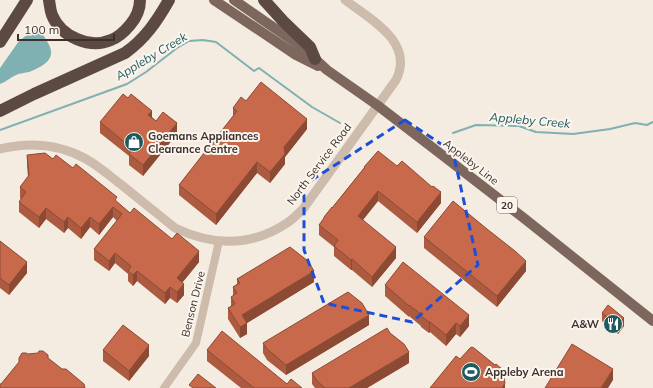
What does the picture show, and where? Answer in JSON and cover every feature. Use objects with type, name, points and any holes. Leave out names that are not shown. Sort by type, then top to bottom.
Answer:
[{"type":"highway","points":[[0,42],[27,0]]},
{"type":"highway","points":[[49,0],[50,8],[56,21],[66,32],[79,40],[95,43],[111,40],[125,31],[137,14],[140,0]]},
{"type":"highway","points":[[264,0],[283,21],[310,46],[315,59]]},
{"type":"highway","points":[[0,111],[125,53],[143,38],[168,2]]},
{"type":"main road","name":"Appleby Line","points":[[214,0],[296,55],[327,70]]},
{"type":"main road","name":"Appleby Line","points":[[234,0],[302,47],[327,70],[378,105],[653,321]]},
{"type":"street","name":"North Service Road","points":[[0,149],[14,145],[35,144],[61,149],[76,154],[99,168],[175,228],[188,234],[219,241],[236,242],[264,235],[288,222],[303,209],[399,74],[401,65],[399,50],[396,43],[385,31],[345,0]]},
{"type":"street","name":"Benson Drive","points":[[164,388],[196,343],[219,241]]},
{"type":"highlighted area","points":[[405,120],[453,152],[478,265],[412,322],[324,303],[304,250],[304,185]]},
{"type":"water","points":[[36,30],[42,33],[51,49],[50,58],[39,68],[18,74],[0,84],[0,68],[19,41],[32,31]]},
{"type":"building","points":[[261,82],[307,119],[284,147],[285,154],[270,172],[257,162],[216,214],[179,185],[237,111],[233,108],[241,97],[246,101]]},
{"type":"building","points":[[123,94],[128,98],[131,94],[152,111],[148,115],[156,121],[163,112],[177,123],[143,165],[129,154],[133,149],[100,122]]},
{"type":"building","points":[[378,151],[397,166],[402,161],[432,187],[433,186],[441,192],[417,222],[378,191],[358,216],[396,247],[372,277],[352,259],[351,260],[334,246],[338,240],[319,225]]},
{"type":"building","points":[[45,153],[53,159],[56,155],[73,168],[76,164],[117,197],[115,200],[130,213],[134,208],[172,239],[177,233],[199,251],[177,278],[184,284],[177,292],[170,287],[165,293],[137,271],[133,275],[128,271],[131,266],[115,253],[109,261],[94,249],[122,214],[113,207],[99,224],[90,217],[81,228],[68,217],[64,222],[46,208],[39,217],[19,202],[26,192],[20,187],[29,175],[27,155]]},
{"type":"building","points":[[453,201],[526,261],[497,296],[424,237]]},
{"type":"building","points":[[0,241],[27,262],[9,285],[0,278]]},
{"type":"building","points":[[290,247],[308,261],[314,271],[242,315],[247,323],[240,327],[228,308],[235,304],[231,297],[237,293],[233,287],[240,283],[237,279]]},
{"type":"building","points":[[403,262],[469,315],[460,326],[456,323],[446,335],[385,285]]},
{"type":"building","points":[[348,292],[362,303],[369,315],[286,365],[267,349],[263,343]]},
{"type":"building","points":[[608,305],[624,318],[618,325],[602,313]]},
{"type":"building","points":[[123,325],[149,345],[129,371],[103,350]]},
{"type":"building","points":[[387,328],[390,333],[404,344],[409,352],[349,388],[325,388],[317,381],[312,373]]},
{"type":"building","points":[[222,331],[287,384],[291,379],[302,388],[254,388],[207,350]]},
{"type":"building","points":[[572,344],[613,369],[601,388],[545,388]]},
{"type":"building","points":[[472,347],[502,369],[499,373],[504,378],[505,383],[502,388],[430,388],[456,356],[460,359]]},
{"type":"building","points":[[39,351],[43,351],[48,355],[48,358],[62,369],[66,369],[84,384],[85,388],[0,388],[0,384],[19,362],[19,358],[22,353],[38,353]]},
{"type":"building","points":[[198,374],[216,388],[193,388],[189,385]]},
{"type":"waterway","name":"Appleby Creek","points":[[0,130],[127,84],[189,41],[203,40],[216,42],[254,71],[259,68],[312,107],[340,123]]},
{"type":"waterway","name":"Appleby Creek","points":[[453,133],[476,125],[519,126],[536,132],[573,134],[610,129],[635,123],[647,125],[653,122]]},
{"type":"place","name":"Goemans Appliances Clearance Centre","points":[[134,142]]},
{"type":"place","name":"A&W","points":[[613,324]]},
{"type":"place","name":"Appleby Arena","points":[[471,372]]}]
